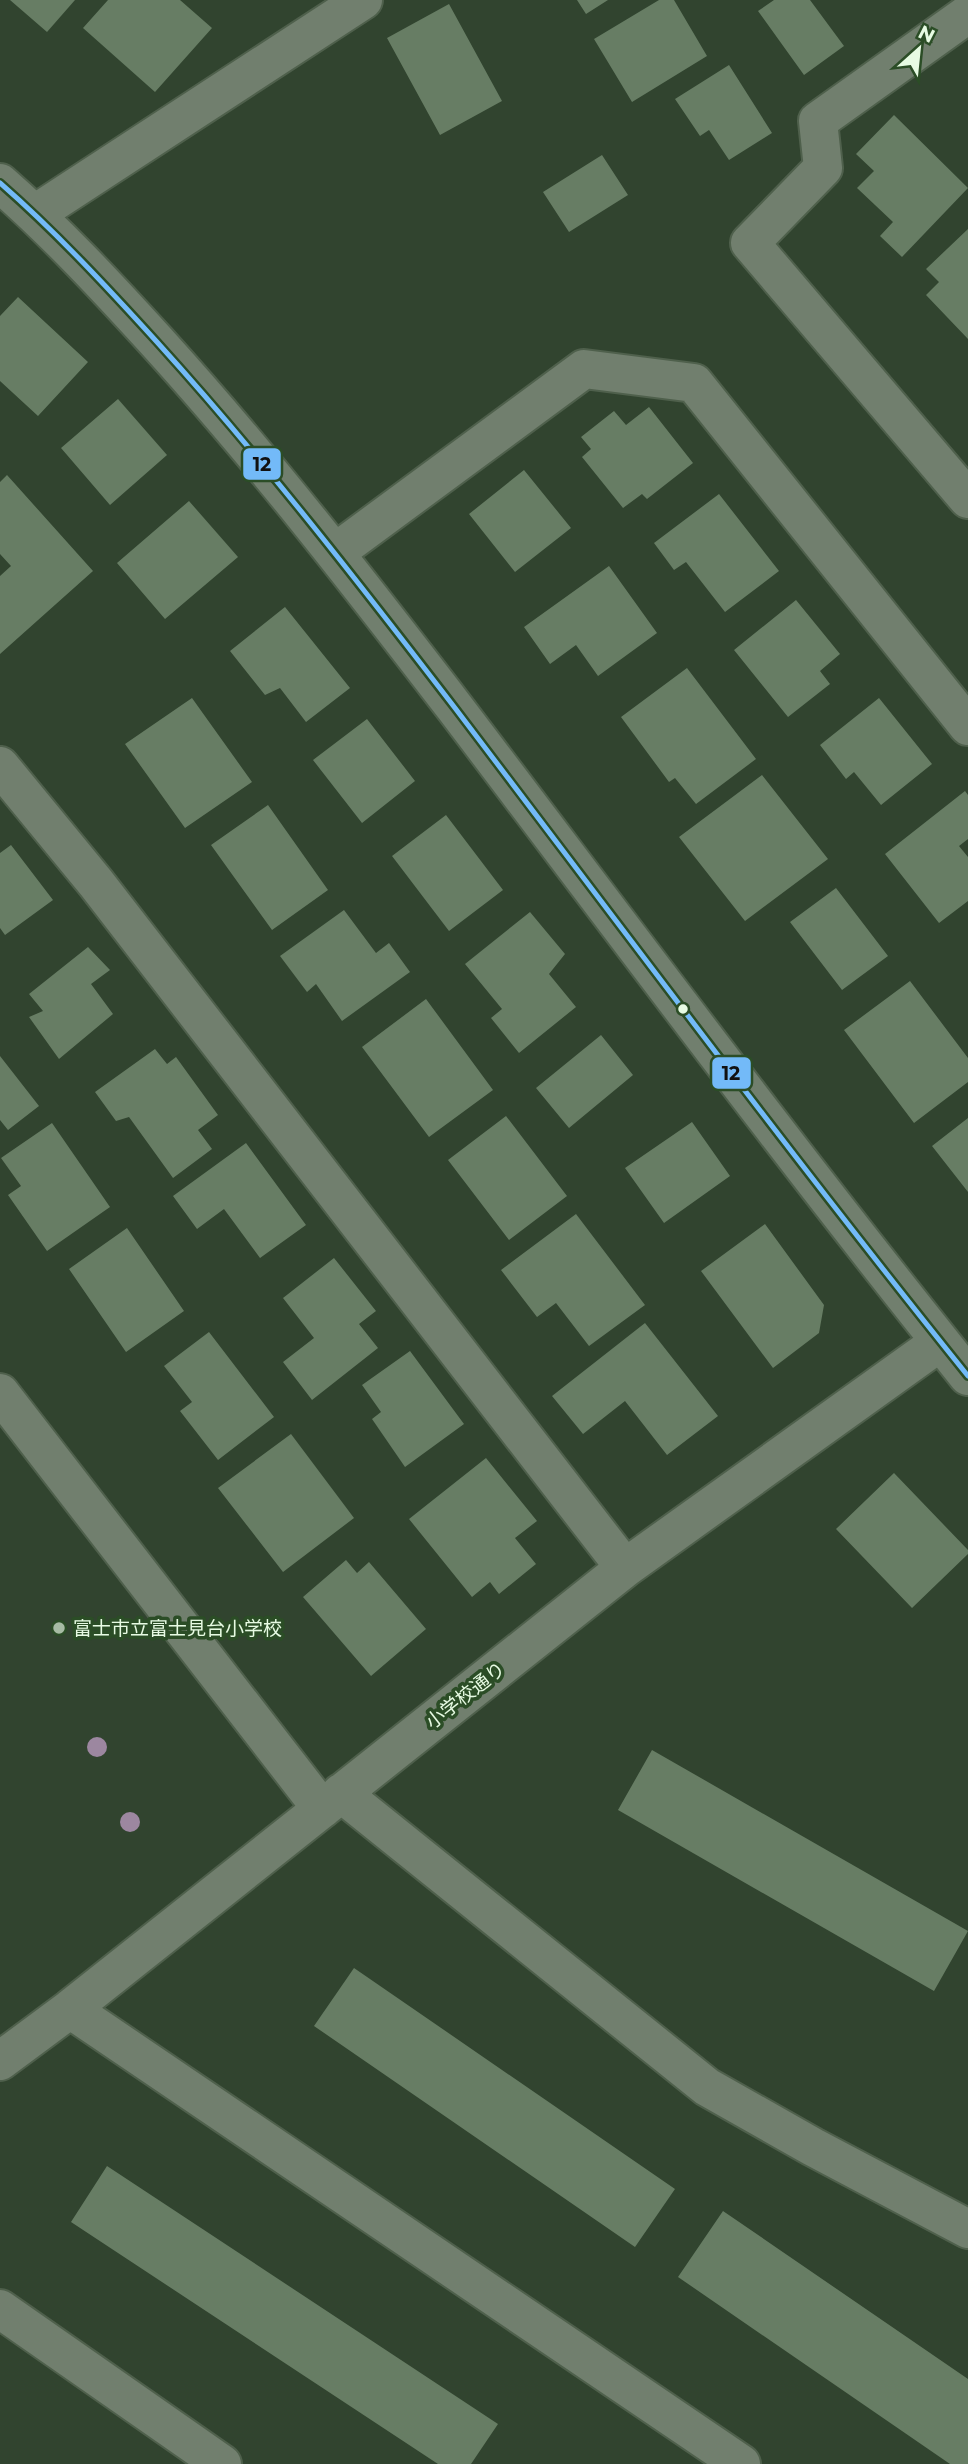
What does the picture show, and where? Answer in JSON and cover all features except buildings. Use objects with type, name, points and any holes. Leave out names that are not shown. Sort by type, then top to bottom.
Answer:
[{"type":"street","points":[[35,214],[363,0]]},
{"type":"street","points":[[968,14],[818,121],[823,169],[750,243],[968,499]]},
{"type":"street","points":[[0,183],[35,214],[117,298],[218,409],[336,552],[854,1233],[968,1376]]},
{"type":"street","points":[[336,552],[584,369],[694,383],[968,726]]},
{"type":"street","points":[[0,766],[96,883],[625,1568]]},
{"type":"street","name":"小学校通り","points":[[0,2060],[70,2009],[625,1568],[940,1342]]},
{"type":"street","points":[[0,1393],[331,1801],[707,2087],[968,2229]]},
{"type":"street","points":[[70,2009],[741,2464]]},
{"type":"street","points":[[0,2309],[222,2464]]},
{"type":"transit line","name":"12","points":[[0,183],[61,240],[138,321],[235,431],[310,522],[455,708],[773,1127],[968,1376]]},
{"type":"place","name":"富士市立富士見台小学校","points":[[59,1628]]}]
